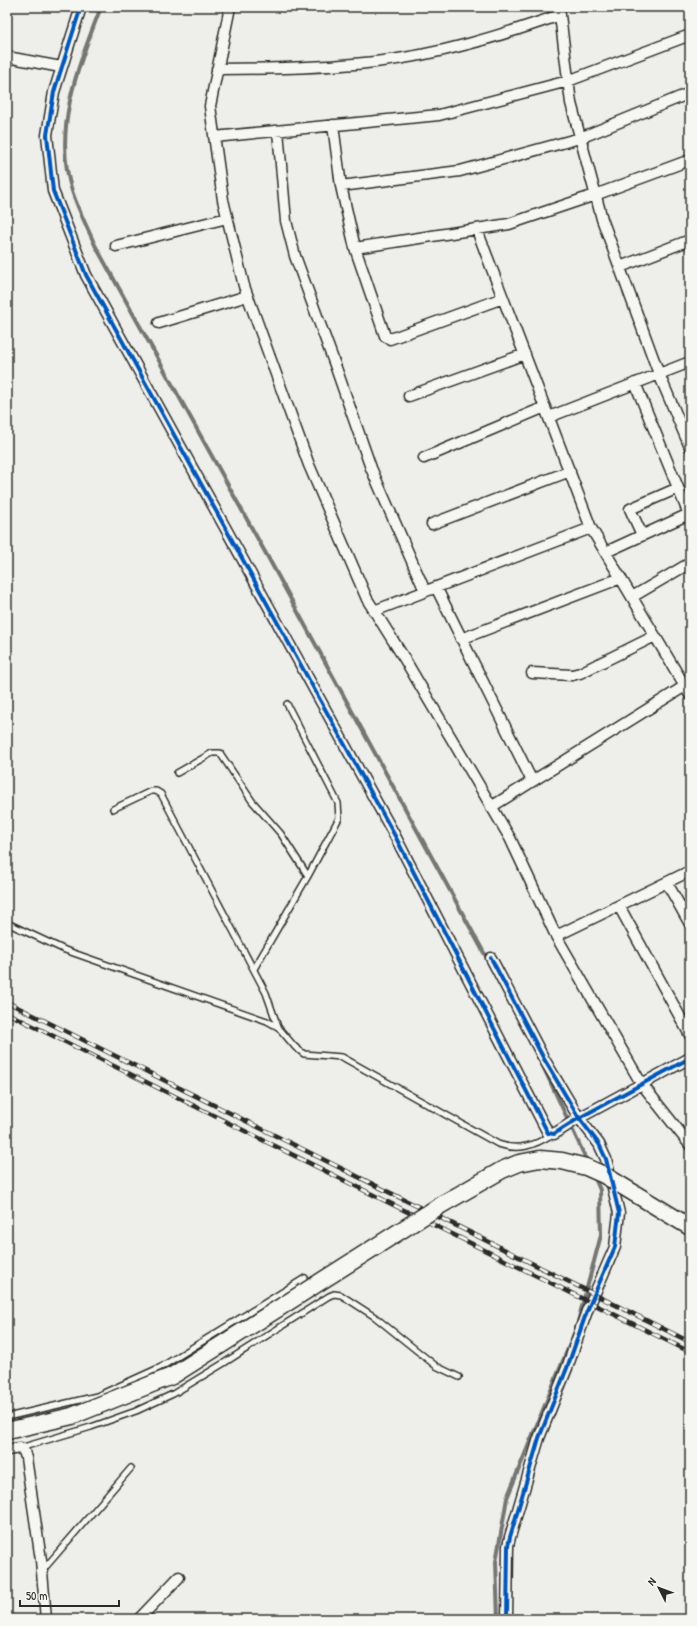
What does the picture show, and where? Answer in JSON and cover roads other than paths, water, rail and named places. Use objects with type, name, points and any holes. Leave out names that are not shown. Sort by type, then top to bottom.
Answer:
[{"type":"main road","points":[[7,1431],[72,1416],[172,1376],[435,1209],[502,1170],[519,1163],[540,1160],[562,1161],[586,1167],[604,1175],[690,1227]]},
{"type":"street","points":[[80,7],[54,92],[47,136],[53,191],[86,275],[395,836],[551,1135],[642,1083],[690,1058]]},
{"type":"street","points":[[230,7],[210,106],[223,200],[248,296],[308,465],[367,599],[510,838],[556,936],[642,1083],[688,1140]]},
{"type":"street","points":[[217,69],[288,69],[375,62],[462,46],[502,35],[560,11],[571,103],[602,219],[660,374],[690,446]]},
{"type":"street","points":[[214,137],[439,115],[568,81],[690,35]]},
{"type":"street","points":[[7,57],[61,67]]},
{"type":"street","points":[[341,186],[460,171],[580,138],[690,93]]},
{"type":"street","points":[[333,125],[341,186],[355,248],[385,336],[390,339],[503,298]]},
{"type":"street","points":[[278,131],[286,221],[294,256],[336,365],[371,468],[425,591]]},
{"type":"street","points":[[355,248],[509,224],[595,195],[690,160]]},
{"type":"street","points":[[116,246],[227,218]]},
{"type":"street","points":[[477,230],[591,528],[687,690],[532,781],[491,807]]},
{"type":"street","points":[[620,267],[690,240]]},
{"type":"street","points":[[159,323],[248,296]]},
{"type":"street","points":[[409,396],[525,354]]},
{"type":"street","points":[[549,417],[690,362]]},
{"type":"street","points":[[606,552],[689,515],[635,383]]},
{"type":"street","points":[[424,458],[545,407]]},
{"type":"street","points":[[432,524],[570,471]]},
{"type":"street","points":[[642,535],[630,512],[630,509],[678,488]]},
{"type":"street","points":[[374,611],[591,528]]},
{"type":"street","points":[[632,598],[690,563]]},
{"type":"street","points":[[462,639],[621,578]]},
{"type":"street","points":[[436,587],[532,781]]},
{"type":"street","points":[[532,674],[580,673],[655,636]]},
{"type":"street","points":[[556,936],[690,872]]},
{"type":"street","points":[[667,883],[690,924]]},
{"type":"street","points":[[619,906],[690,1035]]},
{"type":"street","points":[[491,958],[576,1120],[593,1134],[606,1159],[618,1213],[615,1247],[610,1262],[587,1311],[567,1368],[539,1438],[510,1537],[508,1546],[507,1619]]},
{"type":"street","points":[[7,1450],[20,1448],[24,1451],[26,1458],[42,1571],[46,1619]]},
{"type":"street","points":[[139,1619],[179,1577]]},
{"type":"lane","points":[[254,969],[308,876],[339,818],[338,802],[287,704]]},
{"type":"lane","points":[[177,773],[212,753],[220,753],[252,801],[281,834],[308,876]]},
{"type":"lane","points":[[113,809],[151,791],[161,794],[254,969],[266,993],[278,1027],[295,1047],[304,1054],[342,1057],[498,1144],[506,1147],[521,1147],[538,1143],[551,1135]]},
{"type":"lane","points":[[7,923],[65,950],[267,1021],[278,1027]]},
{"type":"lane","points":[[7,1416],[97,1396],[155,1370],[304,1278]]},
{"type":"lane","points":[[20,1448],[136,1411],[173,1394],[334,1294],[341,1295],[375,1318],[436,1366],[458,1377]]},
{"type":"lane","points":[[42,1571],[131,1468]]},
{"type":"waterway","points":[[101,7],[77,74],[67,121],[65,144],[67,168],[72,191],[77,204],[95,245],[489,962]]},
{"type":"waterway","points":[[541,1062],[588,1163]]},
{"type":"waterway","points":[[498,1619],[496,1562],[507,1498],[576,1329],[601,1235],[600,1190],[594,1176]]},
{"type":"railway","points":[[7,1002],[690,1342]]},
{"type":"railway","points":[[7,1013],[690,1352]]}]
